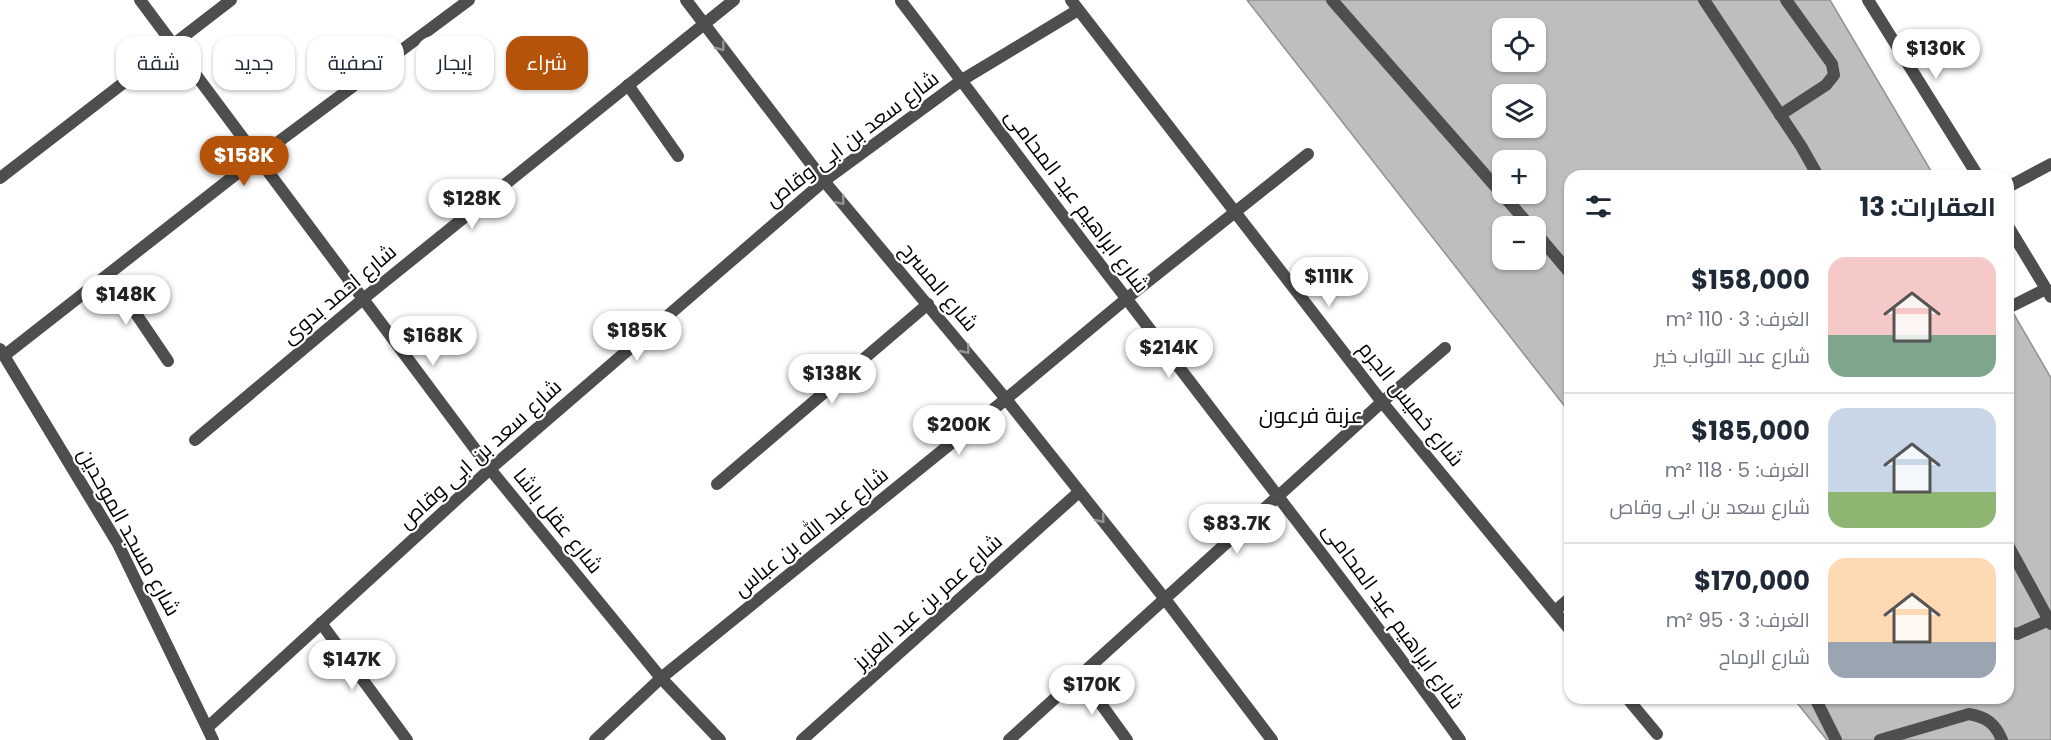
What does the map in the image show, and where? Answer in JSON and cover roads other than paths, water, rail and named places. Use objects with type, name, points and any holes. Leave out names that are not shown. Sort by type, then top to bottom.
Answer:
[{"type":"street","name":"شارع عقل باشا","points":[[140,0],[168,36]]},
{"type":"street","points":[[184,36],[231,0]]},
{"type":"street","points":[[3,352],[109,274],[258,157],[469,0]]},
{"type":"street","name":"شارع المسرح","points":[[686,0],[824,181],[1006,399],[1165,598],[1272,740]]},
{"type":"street","name":"شارع احمد بدوى","points":[[195,440],[363,299],[734,0]]},
{"type":"street","points":[[1332,0],[1521,216]]},
{"type":"street","points":[[1704,0],[1814,170]]},
{"type":"street","points":[[1780,115],[1826,85],[1834,75],[1832,63],[1786,0]]},
{"type":"street","points":[[1868,0],[1974,170]]},
{"type":"street","name":"شارع ابراهيم عيد المحامى","points":[[901,1],[1126,299],[1280,496],[1460,740]]},
{"type":"street","name":"شارع سعد بن ابى وقاص","points":[[208,727],[490,469],[824,181],[962,80],[1075,5]]},
{"type":"street","name":"شارع خميس الجرم","points":[[1075,5],[1382,402],[1564,622]]},
{"type":"street","name":"شارع عقل باشا","points":[[201,80],[490,469],[661,678],[720,740]]},
{"type":"street","points":[[628,84],[678,156]]},
{"type":"street","points":[[0,178],[116,89]]},
{"type":"street","name":"شارع عبد الله بن عباس","points":[[595,740],[661,678],[1126,299],[1308,154]]},
{"type":"street","points":[[2014,183],[2051,164]]},
{"type":"street","points":[[2014,236],[2049,293],[2014,306]]},
{"type":"street","points":[[1546,245],[1564,266]]},
{"type":"street","points":[[109,274],[168,361]]},
{"type":"street","points":[[717,484],[928,304]]},
{"type":"street","points":[[1009,740],[1382,402],[1445,348]]},
{"type":"street","name":"شارع مسجد الموحدين","points":[[3,352],[118,544],[213,740]]},
{"type":"street","name":"شارع عمر بن عبد العزيز","points":[[802,740],[1079,492]]},
{"type":"street","points":[[2014,556],[2050,622],[2014,633]]},
{"type":"street","points":[[1555,611],[1564,603]]},
{"type":"street","points":[[321,623],[407,740]]},
{"type":"street","points":[[1080,675],[1127,740]]},
{"type":"street","points":[[1632,704],[1657,734]]},
{"type":"street","points":[[1818,704],[1836,740]]},
{"type":"street","points":[[1880,740],[1969,714],[1982,716],[1993,723],[2002,740]]},
{"type":"district","name":"عزبة فرعون","points":[[1311,415]]}]
